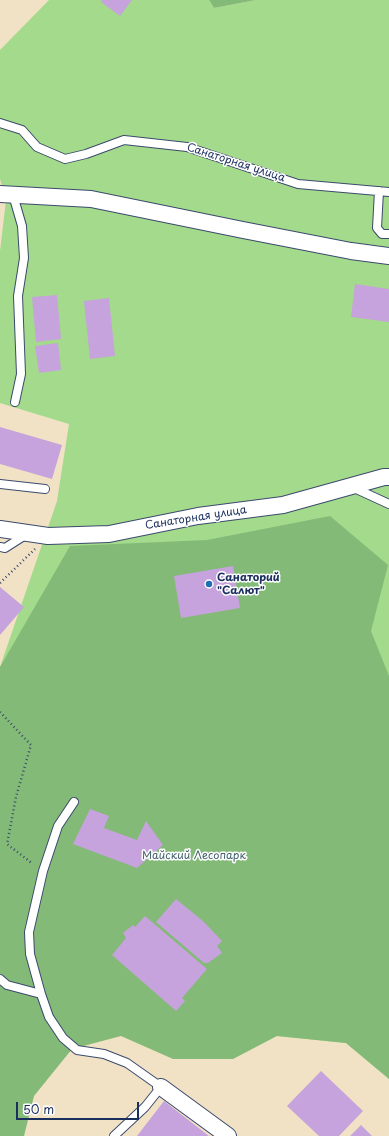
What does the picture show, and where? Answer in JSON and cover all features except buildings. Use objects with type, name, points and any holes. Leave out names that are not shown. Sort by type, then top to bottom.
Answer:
[{"type":"street","points":[[7,194],[91,199],[350,251],[389,256]]},
{"type":"street","name":"Санаторная улица","points":[[0,529],[48,536],[109,534],[198,516],[283,505],[389,477]]},
{"type":"street","points":[[161,1087],[228,1136]]},
{"type":"lane","name":"Санаторная улица","points":[[0,123],[22,130],[37,147],[65,159],[86,154],[124,140],[187,147],[298,184],[389,192]]},
{"type":"lane","points":[[379,191],[376,228],[382,234],[389,234]]},
{"type":"lane","points":[[7,194],[22,226],[24,258],[18,296],[21,374],[15,402]]},
{"type":"lane","points":[[0,484],[45,489]]},
{"type":"lane","points":[[351,486],[389,504]]},
{"type":"lane","points":[[0,547],[5,548],[28,534]]},
{"type":"lane","points":[[74,802],[58,826],[43,871],[29,932],[30,954],[49,1017],[63,1038],[77,1050],[104,1054],[127,1063],[161,1087],[145,1107],[114,1136]]},
{"type":"lane","points":[[0,980],[7,985],[41,994]]},
{"type":"path","points":[[0,583],[48,536]]},
{"type":"path","points":[[0,712],[31,745],[16,797],[7,844],[43,871]]},
{"type":"green space","name":"Санаторий \"Салют\"","points":[[49,0],[209,0],[214,8],[256,0],[389,0],[389,1079],[346,1043],[277,1036],[0,667],[57,501],[69,424],[0,403],[0,251],[6,200],[0,179],[0,50]]},
{"type":"green space","points":[[209,0],[256,0],[214,8]]},
{"type":"green space","name":"Майский Лесопарк","points":[[330,516],[388,565],[371,631],[389,676],[389,1079],[346,1043],[277,1036],[233,1059],[173,1059],[121,1036],[72,1049],[34,1096],[24,1136],[0,1136],[0,667],[70,546],[207,540]]},
{"type":"place","name":"Санаторий \"Салют\"","points":[[209,584]]}]
